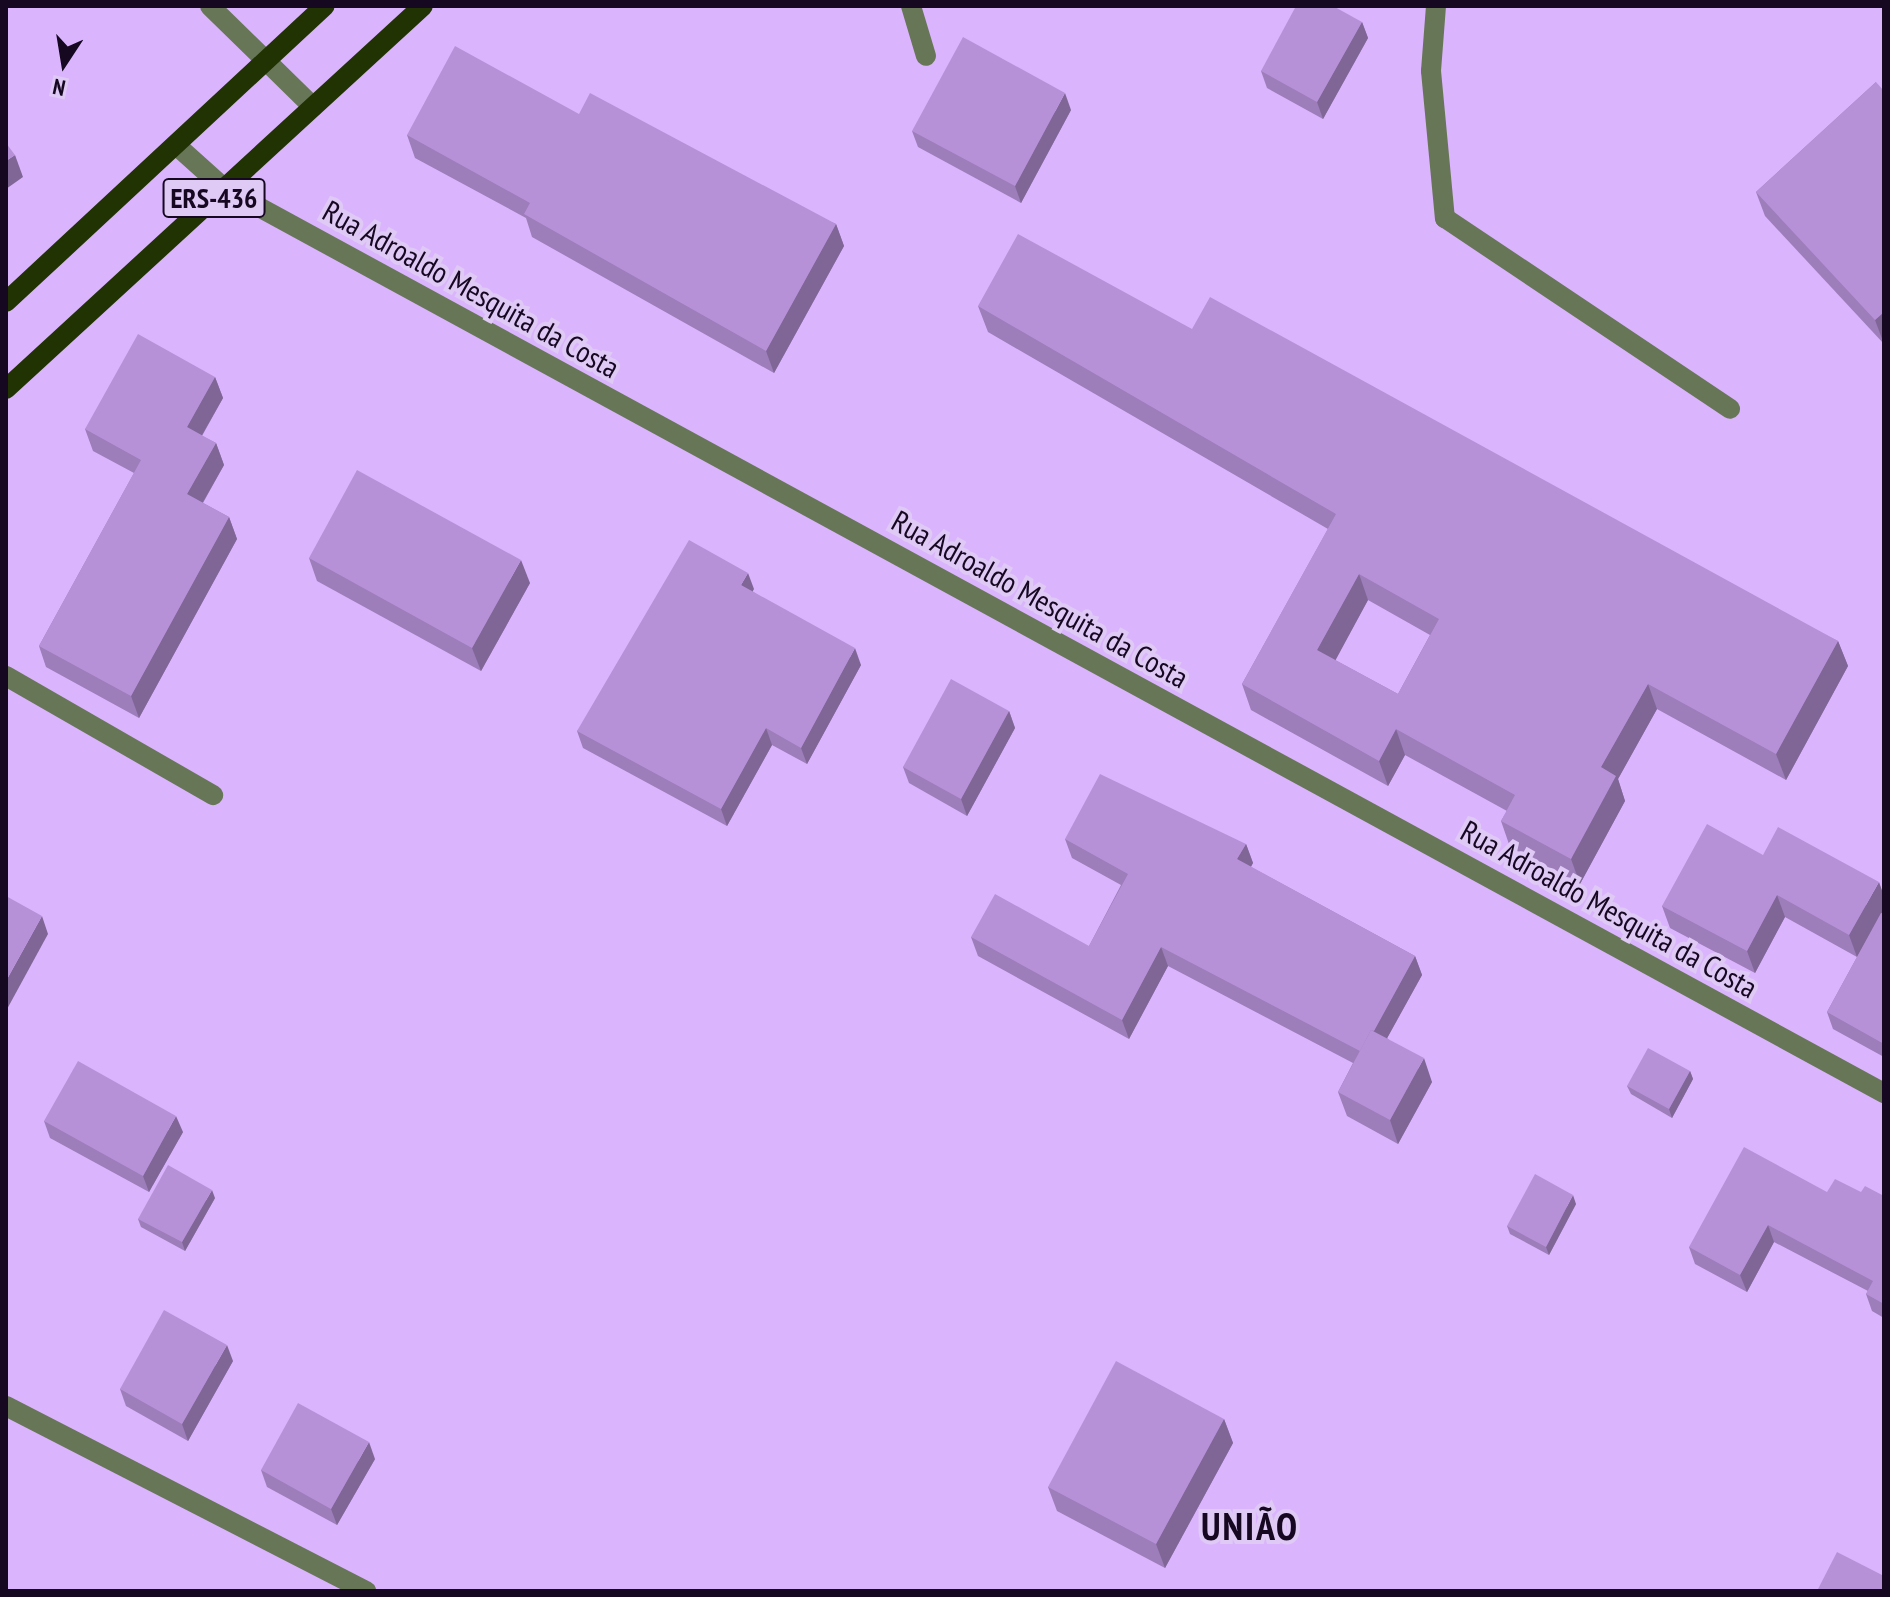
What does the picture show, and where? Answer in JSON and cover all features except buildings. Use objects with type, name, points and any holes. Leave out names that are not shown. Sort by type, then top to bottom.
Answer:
[{"type":"main road","name":"ERS-436","points":[[6,302],[325,6]]},
{"type":"main road","name":"ERS-436","points":[[6,389],[423,6]]},
{"type":"street","points":[[210,6],[313,107]]},
{"type":"street","points":[[911,6],[926,56]]},
{"type":"street","points":[[1436,6],[1431,71],[1445,218],[1730,409]]},
{"type":"street","name":"Rua Adroaldo Mesquita da Costa","points":[[176,145],[224,188],[1884,1093]]},
{"type":"street","points":[[6,676],[213,795]]},
{"type":"street","points":[[6,1406],[366,1591]]},
{"type":"district","name":"UNIÃO","points":[[1250,1526]]}]
